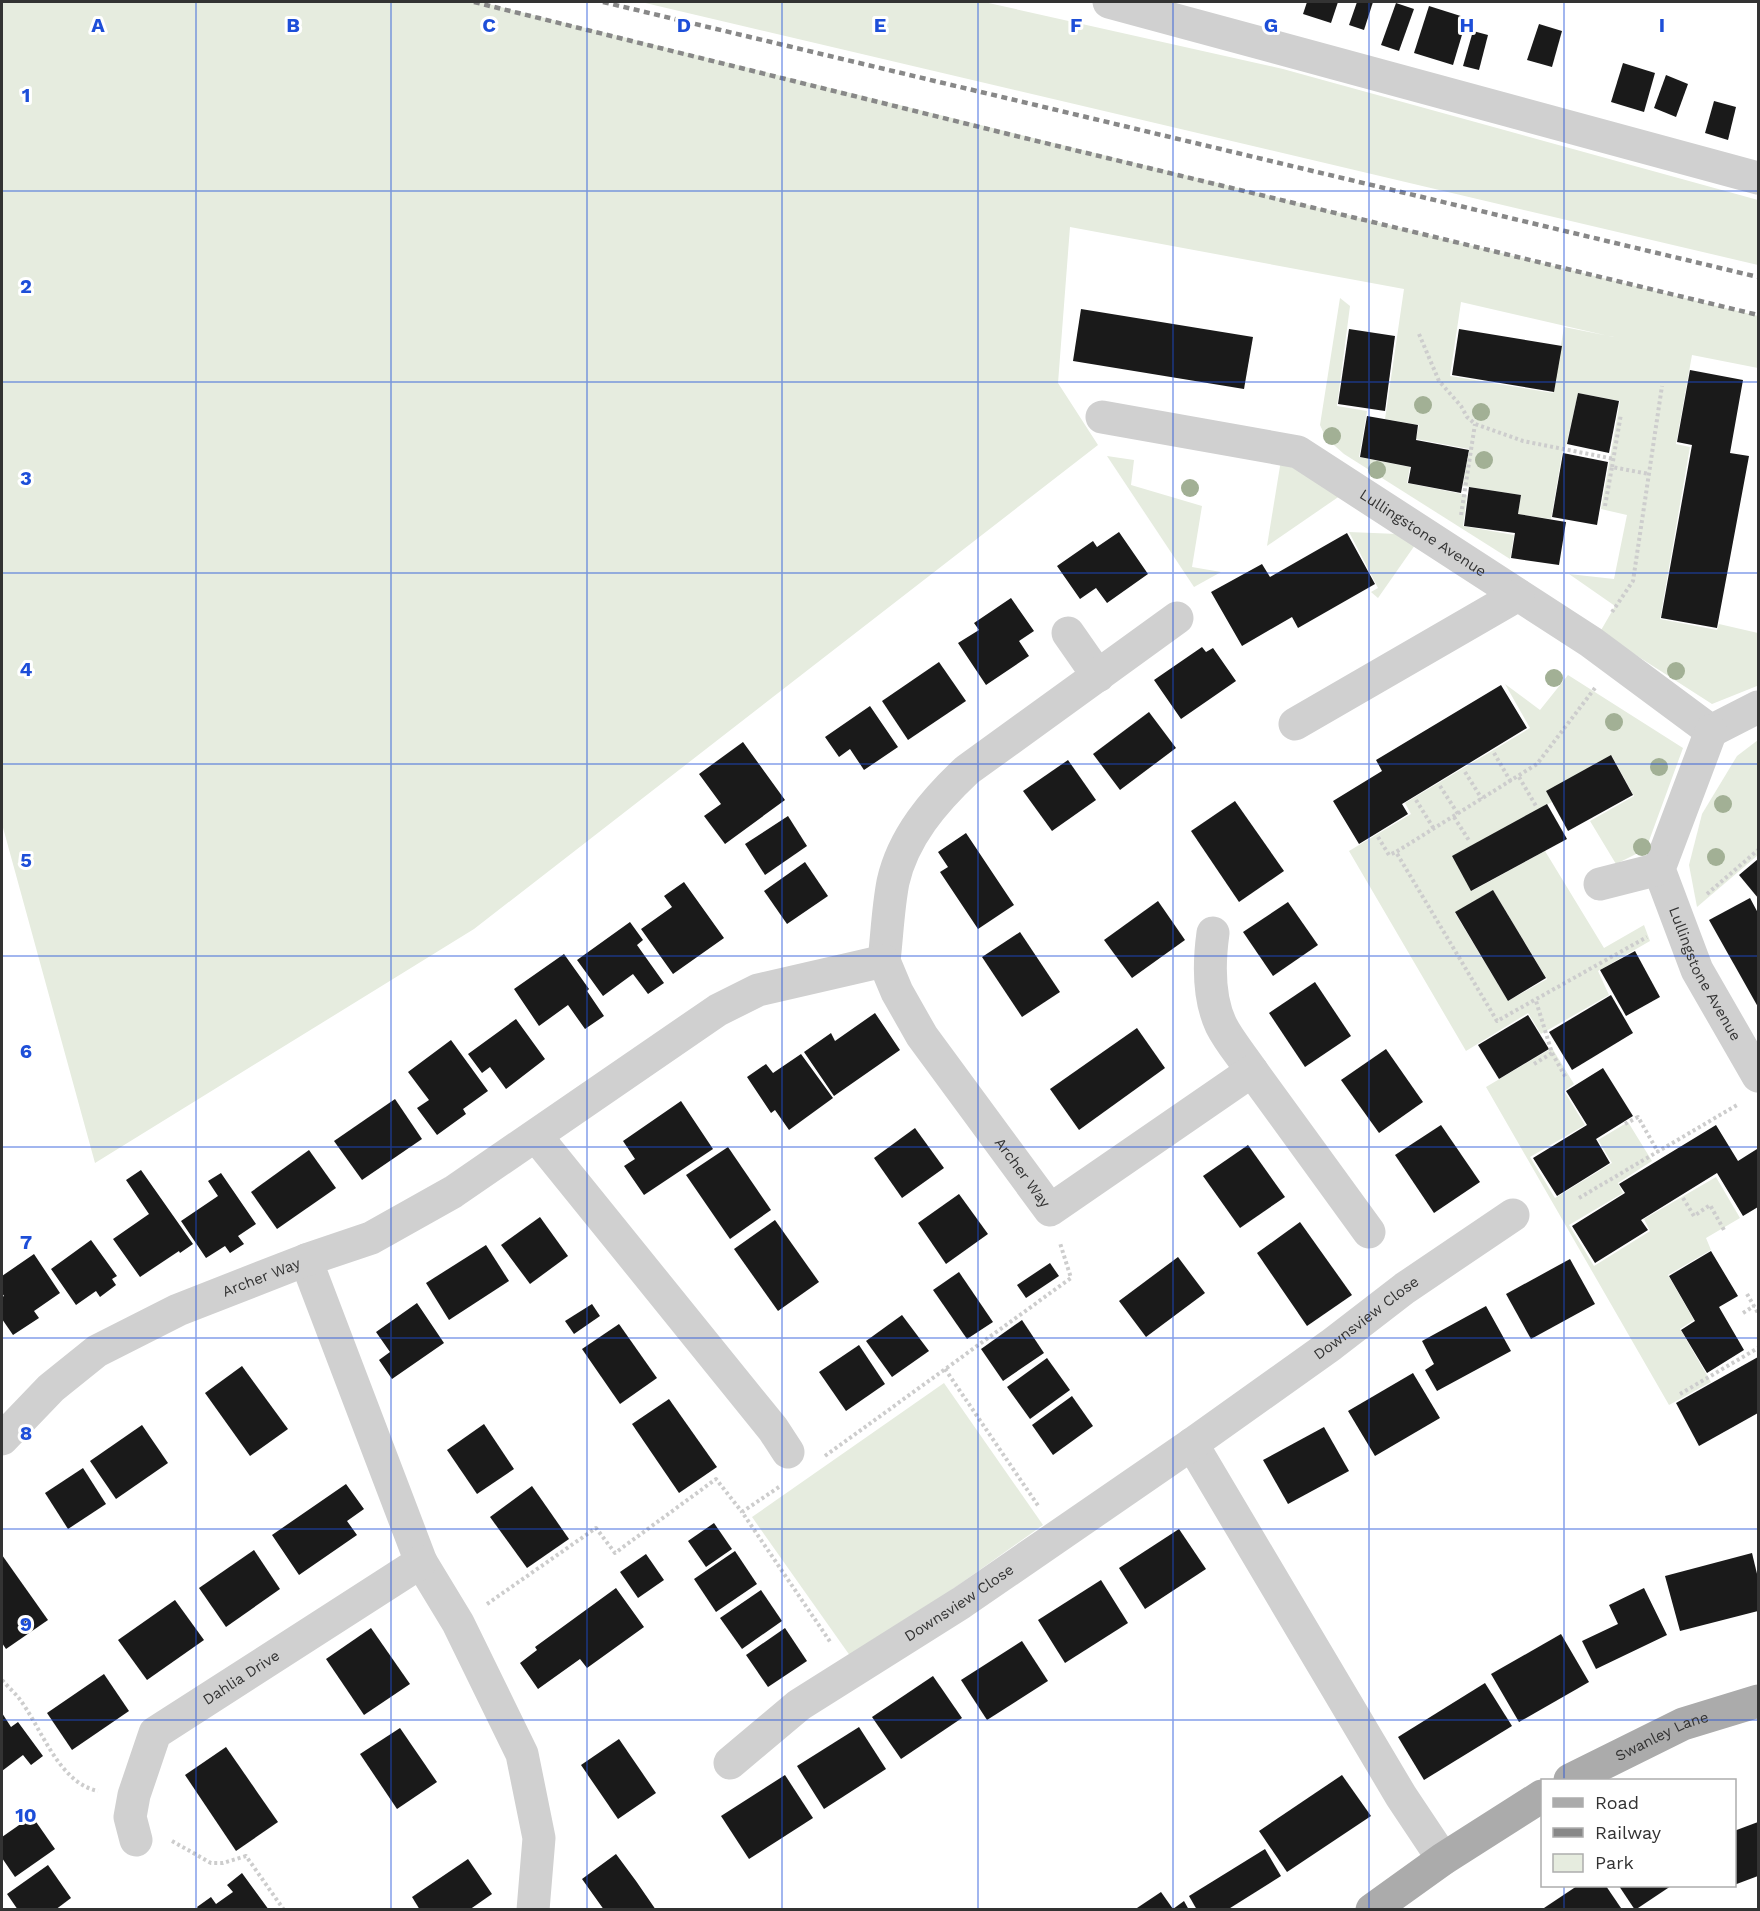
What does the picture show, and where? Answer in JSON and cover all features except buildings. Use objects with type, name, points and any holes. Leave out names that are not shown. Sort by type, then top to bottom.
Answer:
[{"type":"main road","name":"Swanley Lane","points":[[1572,1779],[1683,1724],[1758,1701]]},
{"type":"main road","points":[[1385,1906],[1443,1859],[1541,1797]]},
{"type":"street","points":[[1109,2],[1758,178]]},
{"type":"street","name":"Lullingstone Avenue","points":[[1102,417],[1298,452],[1603,651],[1711,731]]},
{"type":"street","points":[[1295,724],[1518,595]]},
{"type":"street","name":"Archer Way","points":[[1177,618],[967,770],[940,795],[907,846],[893,881],[884,961],[897,992],[922,1036],[1050,1210],[1252,1071]]},
{"type":"street","points":[[1068,633],[1098,676]]},
{"type":"street","points":[[1600,884],[1659,869],[1711,731],[1758,707]]},
{"type":"street","name":"Lullingstone Avenue","points":[[1659,869],[1697,970],[1758,1076]]},
{"type":"street","points":[[1213,933],[1210,954],[1212,979],[1214,1002],[1221,1025],[1369,1232]]},
{"type":"street","name":"Archer Way","points":[[2,1439],[51,1388],[97,1351],[178,1310],[306,1260],[371,1238],[453,1192],[718,1010],[758,990],[884,961]]},
{"type":"street","points":[[536,1136],[772,1429],[788,1467]]},
{"type":"street","name":"Downsview Close","points":[[730,1763],[799,1705],[961,1603],[1192,1444],[1331,1345],[1405,1288],[1513,1215]]},
{"type":"street","points":[[306,1260],[421,1562],[458,1623],[522,1754],[539,1838],[533,1910]]},
{"type":"street","points":[[1192,1444],[1401,1796],[1443,1859]]},
{"type":"street","name":"Dahlia Drive","points":[[134,1818],[155,1733],[421,1562]]},
{"type":"path","points":[[1419,334],[1439,381],[1475,424],[1523,441],[1614,459]]},
{"type":"path","points":[[1378,837],[1389,855],[1396,852],[1511,782],[1537,764],[1549,750],[1603,651],[1633,581],[1662,386]]},
{"type":"path","points":[[1605,506],[1621,414]]},
{"type":"path","points":[[1454,553],[1475,424]]},
{"type":"path","points":[[1612,467],[1649,474]]},
{"type":"path","points":[[1494,753],[1511,782]]},
{"type":"path","points":[[1465,772],[1482,799]]},
{"type":"path","points":[[1518,777],[1536,806]]},
{"type":"path","points":[[1440,786],[1470,842]]},
{"type":"path","points":[[1416,800],[1434,829]]},
{"type":"path","points":[[1396,852],[1497,1021],[1677,919],[1758,850]]},
{"type":"path","points":[[1536,1000],[1552,1053],[1566,1078]]},
{"type":"path","points":[[1534,1064],[1552,1053]]},
{"type":"path","points":[[1579,1198],[1738,1105]]},
{"type":"path","points":[[1625,1125],[1638,1117],[1658,1152]]},
{"type":"path","points":[[1683,1198],[1694,1216],[1710,1205],[1724,1230]]},
{"type":"path","points":[[824,1456],[1071,1278],[1050,1210]]},
{"type":"path","points":[[1747,1294],[1758,1313]]},
{"type":"path","points":[[1743,1313],[1754,1306]]},
{"type":"path","points":[[1680,1394],[1758,1348]]},
{"type":"path","points":[[945,1370],[1058,1535]]},
{"type":"path","points":[[742,1512],[788,1467]]},
{"type":"path","points":[[458,1623],[596,1528],[615,1553],[716,1479],[742,1512],[833,1646]]},
{"type":"path","points":[[2,1680],[18,1696],[60,1764],[74,1780],[211,1863],[223,1863],[246,1856],[284,1910]]},
{"type":"green space","points":[[2,2],[480,2],[1758,316],[1758,368],[1692,355],[1676,444],[1690,447],[1660,619],[1717,630],[1719,624],[1758,633],[1757,686],[1712,704],[1600,632],[1615,606],[1569,574],[1614,579],[1627,515],[1601,509],[1620,401],[1578,393],[1566,446],[1562,454],[1551,519],[1518,514],[1521,495],[1463,486],[1469,449],[1416,439],[1419,425],[1385,419],[1404,289],[1070,227],[1058,383],[1098,445],[474,929],[95,1163],[2,824]],"holes":[[[1461,302],[1606,335],[1564,327],[1553,393],[1450,376]]]},
{"type":"green space","points":[[641,2],[984,2],[1283,69],[1758,200],[1758,265]]},
{"type":"green space","points":[[1340,298],[1350,306],[1337,406],[1367,411],[1359,457],[1410,467],[1407,483],[1467,495],[1463,526],[1514,535],[1510,559],[1344,454],[1326,438],[1320,425]]},
{"type":"green space","points":[[1282,454],[1350,489],[1267,546]]},
{"type":"green space","points":[[1107,456],[1134,460],[1131,485],[1202,506],[1192,567],[1221,572],[1194,587]]},
{"type":"green space","points":[[1349,532],[1422,535],[1378,598],[1371,592],[1378,588]]},
{"type":"green space","points":[[1568,675],[1683,748],[1646,849],[1616,864],[1590,821],[1634,796],[1612,756],[1547,792],[1552,802],[1453,856],[1472,891],[1545,851],[1604,948],[1644,925],[1650,941],[1598,971],[1609,995],[1541,1034],[1528,1013],[1466,1051],[1349,851],[1411,814],[1405,803],[1530,728],[1505,684],[1540,710]],"holes":[[[1493,890],[1547,979],[1508,1001],[1455,913]]]},
{"type":"green space","points":[[1758,740],[1758,855],[1697,907],[1689,865],[1702,814],[1737,756]]},
{"type":"green space","points":[[1552,1048],[1574,1084],[1564,1091],[1585,1125],[1530,1157],[1555,1198],[1612,1163],[1598,1140],[1628,1122],[1652,1161],[1618,1183],[1623,1193],[1569,1225],[1594,1266],[1650,1231],[1644,1219],[1716,1177],[1740,1218],[1706,1238],[1711,1250],[1668,1275],[1694,1320],[1680,1329],[1711,1382],[1669,1405],[1486,1087]]},
{"type":"green space","points":[[944,1383],[1043,1525],[853,1660],[752,1517]]},
{"type":"railway","points":[[474,2],[1758,315]]},
{"type":"railway","points":[[603,2],[1758,277]]}]
